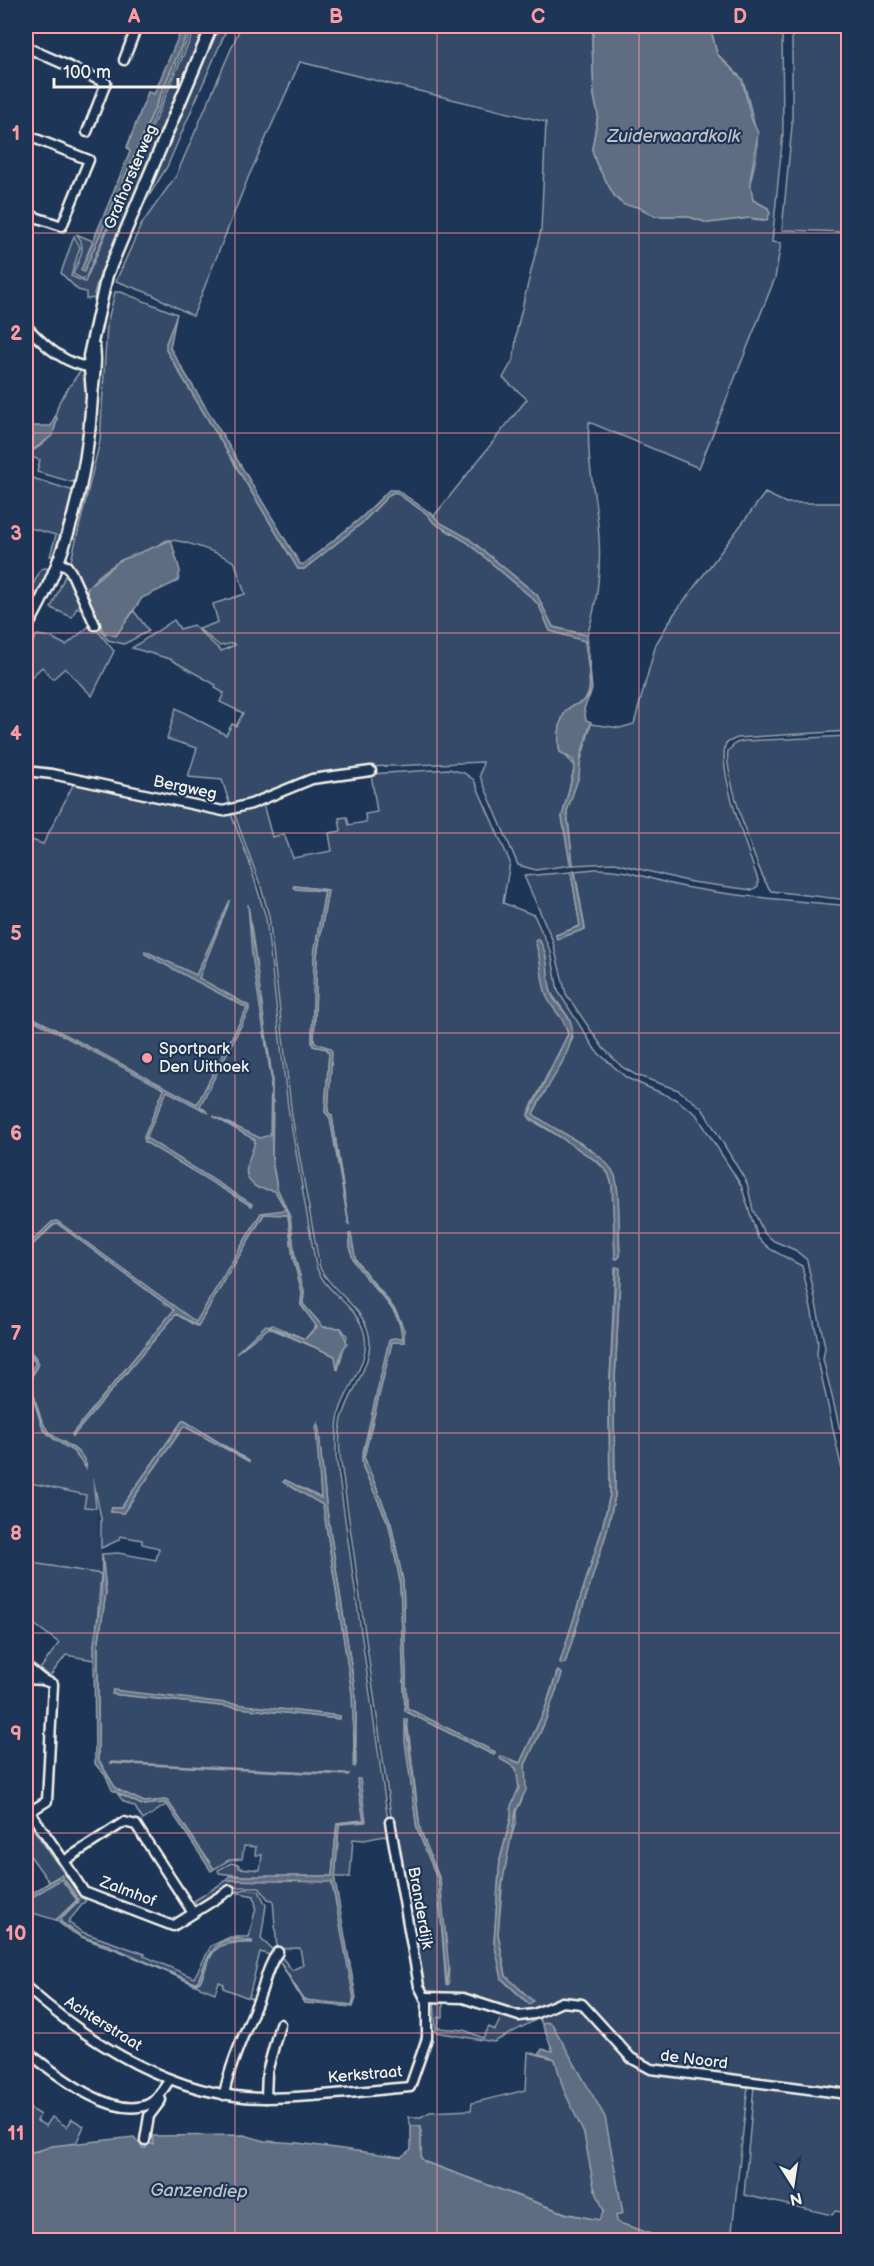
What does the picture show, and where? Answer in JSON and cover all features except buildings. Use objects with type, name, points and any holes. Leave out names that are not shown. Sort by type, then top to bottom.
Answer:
[{"type":"main road","name":"Grafhorsterweg","points":[[26,628],[57,562],[87,453],[93,345],[99,305],[111,264],[212,26]]},
{"type":"street","points":[[124,60],[137,26]]},
{"type":"street","points":[[26,47],[106,83],[87,132]]},
{"type":"street","points":[[26,135],[89,160],[62,226],[26,213]]},
{"type":"street","points":[[26,326],[62,358],[77,367],[92,368]]},
{"type":"street","points":[[57,562],[67,566],[71,572],[95,624]]},
{"type":"street","name":"Bergweg","points":[[26,771],[52,774],[223,811],[250,804],[312,779],[371,771]]},
{"type":"street","points":[[26,1666],[43,1680],[53,1684],[47,1801],[28,1813],[64,1862]]},
{"type":"street","points":[[26,1679],[43,1680]]},
{"type":"street","name":"Zalmhof","points":[[193,1913],[136,1825],[131,1822],[124,1822],[64,1862],[84,1892],[173,1926],[230,1890]]},
{"type":"street","name":"Branderdijk","points":[[390,1822],[419,1986],[426,1997]]},
{"type":"street","points":[[224,2095],[228,2076],[258,2002],[269,1964],[278,1952]]},
{"type":"street","name":"Achterstraat","points":[[26,1987],[48,2007],[86,2033],[170,2079]]},
{"type":"street","name":"de Noord","points":[[426,1997],[463,1998],[519,2016],[534,2014],[562,2001],[576,2002],[589,2008],[632,2058],[651,2069],[849,2094]]},
{"type":"street","name":"Kerkstraat","points":[[170,2079],[224,2095],[266,2098],[410,2087],[427,2038],[426,1997]]},
{"type":"street","points":[[266,2098],[267,2072],[280,2024]]},
{"type":"street","points":[[26,2051],[76,2086],[103,2101],[140,2106],[150,2103],[159,2096],[170,2079]]},
{"type":"street","points":[[145,2140],[149,2116],[161,2100],[159,2096]]},
{"type":"shaded area","points":[[190,26],[193,26],[86,277],[82,279],[73,274],[82,248],[76,234],[93,241],[81,270],[117,197]]},
{"type":"shaded area","points":[[196,26],[207,26],[97,283],[94,294],[96,298],[86,299],[86,292],[78,290],[61,273],[74,236],[80,247],[71,276],[85,282]]},
{"type":"shaded area","points":[[217,26],[228,26],[167,167],[139,212]]},
{"type":"shaded area","points":[[241,26],[594,26],[592,40],[594,95],[598,115],[592,149],[596,163],[615,197],[620,202],[639,207],[655,216],[686,216],[708,223],[749,218],[764,221],[768,208],[753,200],[751,192],[757,141],[745,87],[742,79],[717,54],[710,26],[782,26],[783,133],[772,242],[781,243],[775,278],[699,468],[589,422],[589,453],[598,523],[599,563],[596,600],[587,635],[553,627],[537,595],[468,538],[439,522],[434,516],[527,399],[503,378],[514,358],[517,329],[541,230],[546,122],[300,62],[248,178],[193,316],[151,294],[116,281],[141,225],[176,176]]},
{"type":"shaded area","points":[[792,26],[848,26],[848,232],[782,230],[792,126]]},
{"type":"shaded area","points":[[115,292],[121,292],[177,314],[166,350],[298,569],[304,569],[362,523],[390,494],[395,492],[427,514],[434,523],[467,542],[531,597],[539,605],[550,631],[585,641],[589,676],[588,694],[584,700],[569,709],[563,719],[559,737],[559,749],[575,766],[562,817],[571,865],[536,870],[518,865],[480,776],[483,762],[368,767],[328,772],[231,808],[222,780],[188,777],[197,748],[167,739],[176,708],[226,735],[232,724],[236,726],[243,713],[220,702],[224,693],[215,688],[216,685],[170,659],[132,648],[174,620],[180,629],[193,625],[221,651],[235,645],[233,643],[220,646],[199,629],[218,622],[213,604],[245,594],[235,563],[203,548],[168,540],[107,569],[86,590],[118,632],[134,611],[149,631],[124,644],[108,640],[100,630],[70,565],[100,441],[107,324]]},
{"type":"shaded area","points":[[86,370],[88,419],[77,480],[72,482],[37,472],[40,460],[26,455],[51,436],[56,425],[55,416],[59,402],[80,371]]},
{"type":"shaded area","points":[[26,476],[74,491],[53,556],[50,556],[56,535],[26,527]]},
{"type":"shaded area","points":[[765,493],[786,503],[848,503],[848,586],[843,587],[848,668],[848,731],[737,738],[726,743],[724,755],[729,790],[758,880],[758,886],[752,890],[691,882],[615,863],[573,865],[567,811],[591,724],[620,728],[634,724],[656,644],[674,614]]},
{"type":"shaded area","points":[[41,569],[50,570],[26,620],[26,598]]},
{"type":"shaded area","points":[[67,571],[83,603],[80,609],[77,607],[72,617],[51,608]]},
{"type":"shaded area","points":[[92,624],[114,651],[92,696],[65,668],[53,679],[42,667],[26,682],[26,651],[37,635],[50,637],[66,645]]},
{"type":"shaded area","points":[[848,736],[848,900],[771,891],[758,865],[736,800],[728,751],[736,743],[744,741]]},
{"type":"shaded area","points":[[449,769],[464,773],[474,780],[510,862],[503,903],[534,915],[551,952],[558,991],[596,1051],[627,1078],[675,1099],[696,1114],[741,1185],[758,1238],[770,1249],[802,1266],[818,1341],[817,1355],[848,1498],[848,2092],[661,2070],[629,2052],[593,2008],[575,1998],[561,1999],[525,2013],[433,1993],[423,1988],[421,1983],[413,1925],[410,1923],[407,1909],[409,1901],[394,1834],[396,1820],[391,1816],[340,1456],[342,1419],[366,1364],[370,1342],[368,1331],[359,1314],[331,1284],[320,1268],[292,1116],[269,916],[234,813],[263,804],[272,837],[284,834],[293,858],[332,851],[329,833],[341,831],[339,818],[347,817],[349,825],[366,822],[365,814],[377,812],[371,774]],"holes":[[[295,886],[328,890],[317,955],[314,1042],[331,1050],[328,1112],[332,1116],[349,1225],[330,1117],[325,1112],[329,1053],[327,1049],[313,1046],[312,1042],[317,936],[325,891],[295,889]],[[540,940],[551,993],[569,1018],[573,1038],[533,1114],[612,1170],[617,1185],[620,1256],[617,1259],[615,1257],[613,1191],[609,1175],[585,1153],[530,1119],[528,1113],[568,1034],[564,1020],[546,995],[541,956],[536,943]],[[349,1234],[355,1258],[394,1309],[403,1330],[404,1342],[392,1342],[364,1457],[391,1524],[403,1581],[407,1708],[495,1752],[491,1754],[405,1711],[400,1581],[389,1525],[363,1467],[362,1457],[389,1341],[402,1339],[401,1328],[391,1307],[360,1271],[351,1251]],[[615,1268],[620,1276],[614,1401],[615,1496],[606,1534],[565,1663],[560,1663],[601,1533],[610,1495],[609,1401]],[[557,1672],[562,1674],[544,1724],[525,1765],[522,1800],[516,1811],[516,1822],[505,1856],[498,1934],[506,1976],[529,2004],[504,1981],[494,1942],[500,1860],[520,1782],[516,1768],[501,1756],[520,1763],[545,1709]],[[407,1719],[420,1829],[440,1880],[449,1984],[446,1985],[438,1880],[417,1829],[411,1784]]]},
{"type":"shaded area","points":[[74,783],[202,812],[231,814],[249,861],[266,918],[288,1107],[316,1266],[326,1284],[355,1314],[366,1342],[362,1362],[340,1410],[336,1456],[390,1835],[364,1840],[353,1839],[350,1877],[335,1877],[339,1824],[365,1822],[357,1781],[364,1820],[337,1823],[332,1876],[251,1877],[219,1873],[218,1870],[231,1863],[239,1865],[239,1868],[260,1870],[262,1855],[255,1855],[256,1847],[244,1846],[242,1859],[229,1860],[214,1869],[167,1800],[144,1802],[116,1789],[98,1759],[98,1647],[106,1592],[102,1554],[118,1553],[156,1560],[159,1548],[142,1544],[142,1540],[120,1536],[119,1540],[101,1548],[101,1518],[93,1479],[96,1508],[84,1507],[86,1495],[26,1482],[26,1375],[43,1429],[73,1451],[87,1466],[74,1450],[49,1432],[37,1407],[30,1379],[37,1368],[36,1358],[26,1346],[26,1251],[54,1225],[58,1224],[174,1310],[72,1434],[73,1436],[176,1314],[196,1326],[264,1214],[288,1215],[293,1258],[302,1292],[301,1305],[317,1325],[305,1339],[273,1325],[267,1327],[335,1356],[338,1370],[347,1336],[341,1328],[323,1327],[303,1304],[304,1291],[295,1258],[290,1217],[277,1188],[272,1161],[273,1100],[268,1169],[287,1212],[262,1214],[197,1324],[59,1223],[54,1223],[26,1250],[26,838],[43,844]],"holes":[[[183,1420],[249,1461],[184,1426],[123,1513],[111,1508],[121,1508]],[[318,1423],[326,1504],[356,1697],[356,1765],[353,1766],[355,1723],[352,1693],[323,1505],[285,1480],[321,1498]],[[113,1691],[340,1716],[339,1719],[113,1694]]]},
{"type":"shaded area","points":[[595,869],[628,872],[680,886],[722,893],[848,906],[848,1429],[840,1430],[823,1359],[825,1347],[807,1260],[795,1250],[774,1241],[764,1233],[753,1210],[747,1183],[702,1108],[678,1090],[636,1075],[622,1067],[603,1048],[566,994],[552,939],[524,876],[571,872],[580,926],[556,935],[557,939],[585,929],[575,871]]},
{"type":"shaded area","points":[[26,1480],[95,1493],[104,1577],[26,1566]]},
{"type":"shaded area","points":[[26,1562],[101,1574],[94,1660],[66,1655],[50,1676],[40,1669],[59,1643],[26,1618]]},
{"type":"shaded area","points":[[117,1793],[142,1805],[163,1802],[167,1804],[143,1820],[135,1807],[123,1801]]},
{"type":"shaded area","points":[[32,1827],[81,1898],[86,1900],[68,1922],[82,1932],[145,1954],[144,1956],[194,1978],[211,1946],[230,1937],[249,1937],[256,1907],[254,1896],[235,1892],[246,1889],[259,1891],[266,1905],[261,1939],[274,1951],[273,1956],[260,1952],[249,1997],[254,2000],[223,1988],[224,1984],[219,1982],[215,1993],[195,1985],[202,1978],[212,1952],[206,1961],[198,1981],[195,1983],[108,1945],[83,1937],[61,1922],[61,1918],[79,1902],[61,1875],[49,1882],[26,1850],[26,1830]],"holes":[[[240,1940],[252,1941],[225,1944],[216,1948],[222,1943]]]},
{"type":"shaded area","points":[[61,1878],[77,1900],[56,1920],[26,1911],[26,1901]]},
{"type":"shaded area","points":[[227,1880],[331,1880],[355,1991],[352,2005],[304,2000],[277,1958],[280,1955],[292,1970],[303,1965],[300,1948],[277,1949],[273,1900],[268,1899],[259,1887],[230,1887],[197,1905],[194,1901]]},
{"type":"shaded area","points":[[443,1999],[443,2017],[439,2017],[438,2028],[464,2030],[483,2038],[489,2027],[495,2030],[503,2014],[519,2018],[557,2005],[581,2006],[643,2070],[658,2075],[748,2086],[731,2240],[667,2240],[617,2223],[616,2215],[622,2213],[552,2024],[542,2024],[539,2018],[494,2042],[436,2032],[434,2000]]},
{"type":"shaded area","points":[[528,2052],[555,2059],[587,2144],[604,2211],[599,2220],[568,2214],[425,2162],[421,2158],[421,2126],[411,2126],[408,2117],[421,2117],[430,2112],[471,2110],[472,2103],[526,2090]]},
{"type":"shaded area","points":[[754,2086],[848,2100],[848,2213],[835,2211],[832,2215],[744,2195]]},
{"type":"shaded area","points":[[26,2106],[40,2115],[37,2121],[46,2126],[52,2117],[67,2127],[72,2119],[84,2126],[76,2143],[26,2153]]},
{"type":"water","points":[[183,26],[190,26],[84,272],[81,270],[130,152],[127,147],[148,92],[154,94]]},
{"type":"water","name":"Zuiderwaardkolk","points":[[595,26],[710,26],[717,54],[742,79],[751,118],[758,133],[750,182],[753,200],[768,208],[770,213],[767,220],[749,218],[708,223],[686,216],[655,216],[639,207],[624,205],[615,197],[596,163],[592,149],[598,115],[594,95],[592,40]]},
{"type":"water","points":[[176,317],[170,348],[300,564],[304,564],[362,517],[389,490],[397,490],[432,514],[439,522],[468,538],[537,595],[553,627],[587,635],[592,690],[584,709],[586,720],[591,722],[581,755],[579,776],[567,811],[573,865],[570,863],[562,817],[575,766],[573,760],[560,752],[559,734],[566,710],[583,701],[589,694],[585,641],[550,631],[539,605],[531,597],[467,542],[434,523],[427,514],[395,492],[390,494],[362,523],[304,569],[298,569],[166,350],[166,343]]},
{"type":"water","points":[[55,416],[57,418],[53,435],[26,455],[26,426],[51,426]]},
{"type":"water","points":[[171,540],[180,571],[178,581],[142,598],[116,636],[104,633],[86,595],[88,587],[119,561]]},
{"type":"water","points":[[574,870],[585,929],[557,939],[556,935],[580,926],[571,872]]},
{"type":"water","points":[[294,886],[328,890],[317,955],[314,1042],[330,1048],[332,1052],[328,1112],[332,1116],[349,1225],[330,1118],[325,1112],[329,1053],[327,1049],[313,1046],[312,1042],[314,954],[325,891],[295,889]]},
{"type":"water","points":[[230,900],[199,978],[249,1006],[249,1010],[200,1106],[209,1113],[167,1091],[146,1138],[252,1204],[251,1206],[145,1142],[144,1137],[164,1089],[35,1021],[36,1019],[197,1104],[247,1008],[145,954],[145,951],[196,975]]},
{"type":"water","points":[[248,904],[272,1077],[272,1161],[277,1188],[290,1217],[295,1258],[304,1291],[303,1304],[323,1327],[341,1328],[347,1343],[341,1353],[337,1370],[335,1356],[270,1327],[236,1353],[266,1325],[305,1339],[317,1327],[301,1305],[302,1292],[293,1258],[288,1215],[264,1214],[198,1326],[176,1314],[73,1436],[72,1434],[174,1310],[58,1224],[53,1225],[26,1251],[26,1247],[52,1222],[57,1221],[196,1322],[261,1213],[286,1210],[275,1191],[258,1188],[251,1183],[248,1177],[247,1166],[255,1140],[213,1116],[260,1138],[270,1135],[271,1077],[252,955]]},
{"type":"water","points":[[538,939],[546,958],[551,992],[569,1019],[572,1033],[570,1044],[559,1069],[533,1114],[591,1150],[610,1167],[615,1176],[618,1193],[620,1256],[617,1259],[615,1258],[612,1185],[608,1173],[598,1162],[528,1116],[568,1034],[564,1023],[547,997],[535,941]]},
{"type":"water","points":[[349,1234],[351,1234],[356,1261],[397,1314],[404,1330],[404,1342],[392,1342],[364,1457],[391,1524],[403,1581],[407,1708],[495,1752],[494,1755],[405,1711],[400,1581],[389,1525],[363,1467],[362,1457],[389,1341],[393,1338],[402,1339],[401,1328],[391,1307],[354,1261]]},
{"type":"water","points":[[616,1267],[620,1268],[620,1276],[614,1401],[615,1496],[606,1534],[565,1663],[562,1664],[560,1662],[601,1533],[610,1495],[609,1401]]},
{"type":"water","points":[[26,1346],[38,1363],[30,1379],[43,1422],[50,1433],[82,1456],[86,1468],[73,1451],[43,1429],[27,1378],[35,1363],[26,1350]]},
{"type":"water","points":[[183,1420],[250,1462],[184,1426],[123,1513],[110,1512],[112,1508],[121,1508]]},
{"type":"water","points":[[318,1423],[326,1504],[356,1697],[355,1768],[352,1693],[323,1505],[283,1482],[285,1480],[321,1498],[316,1427]]},
{"type":"water","points":[[102,1554],[106,1592],[98,1647],[98,1759],[116,1789],[144,1802],[167,1800],[214,1869],[211,1871],[166,1803],[142,1805],[112,1790],[106,1776],[95,1764],[94,1644],[101,1600]]},
{"type":"water","points":[[558,1671],[562,1674],[544,1724],[525,1765],[526,1790],[516,1811],[501,1890],[498,1934],[506,1976],[533,2001],[529,2004],[502,1979],[494,1942],[500,1860],[511,1819],[511,1806],[519,1788],[516,1768],[500,1759],[501,1756],[520,1763],[545,1709]]},
{"type":"water","points":[[113,1690],[340,1716],[340,1719],[112,1694]]},
{"type":"water","points":[[405,1719],[420,1829],[440,1880],[449,1969],[447,1986],[438,1880],[417,1829],[405,1741]]},
{"type":"water","points":[[111,1762],[349,1774],[348,1775]]},
{"type":"water","points":[[357,1779],[360,1779],[366,1821],[339,1824],[335,1881],[356,1998],[353,2007],[304,2003],[280,1962],[304,2000],[352,2005],[354,1999],[332,1882],[227,1880],[229,1876],[332,1876],[337,1823],[364,1820]]},
{"type":"water","points":[[61,1875],[79,1900],[61,1918],[61,1922],[83,1937],[108,1945],[193,1983],[198,1981],[211,1953],[223,1941],[241,1939],[253,1943],[234,1942],[219,1947],[211,1956],[200,1982],[193,1984],[86,1939],[63,1926],[56,1920],[77,1900],[61,1879],[26,1901],[26,1897]]},
{"type":"water","name":"Ganzendiep","points":[[546,2022],[552,2024],[605,2117],[623,2213],[616,2215],[617,2222],[667,2240],[26,2240],[26,2153],[33,2153],[52,2146],[134,2137],[143,2148],[146,2148],[147,2144],[153,2144],[153,2136],[244,2135],[265,2141],[298,2143],[401,2157],[411,2149],[411,2126],[421,2126],[421,2158],[425,2162],[567,2214],[599,2220],[604,2211],[594,2187],[584,2134],[563,2088],[555,2059],[540,2054],[542,2049],[553,2051],[542,2024]]},
{"type":"place","name":"Sportpark Den Uithoek","points":[[147,1058]]}]
